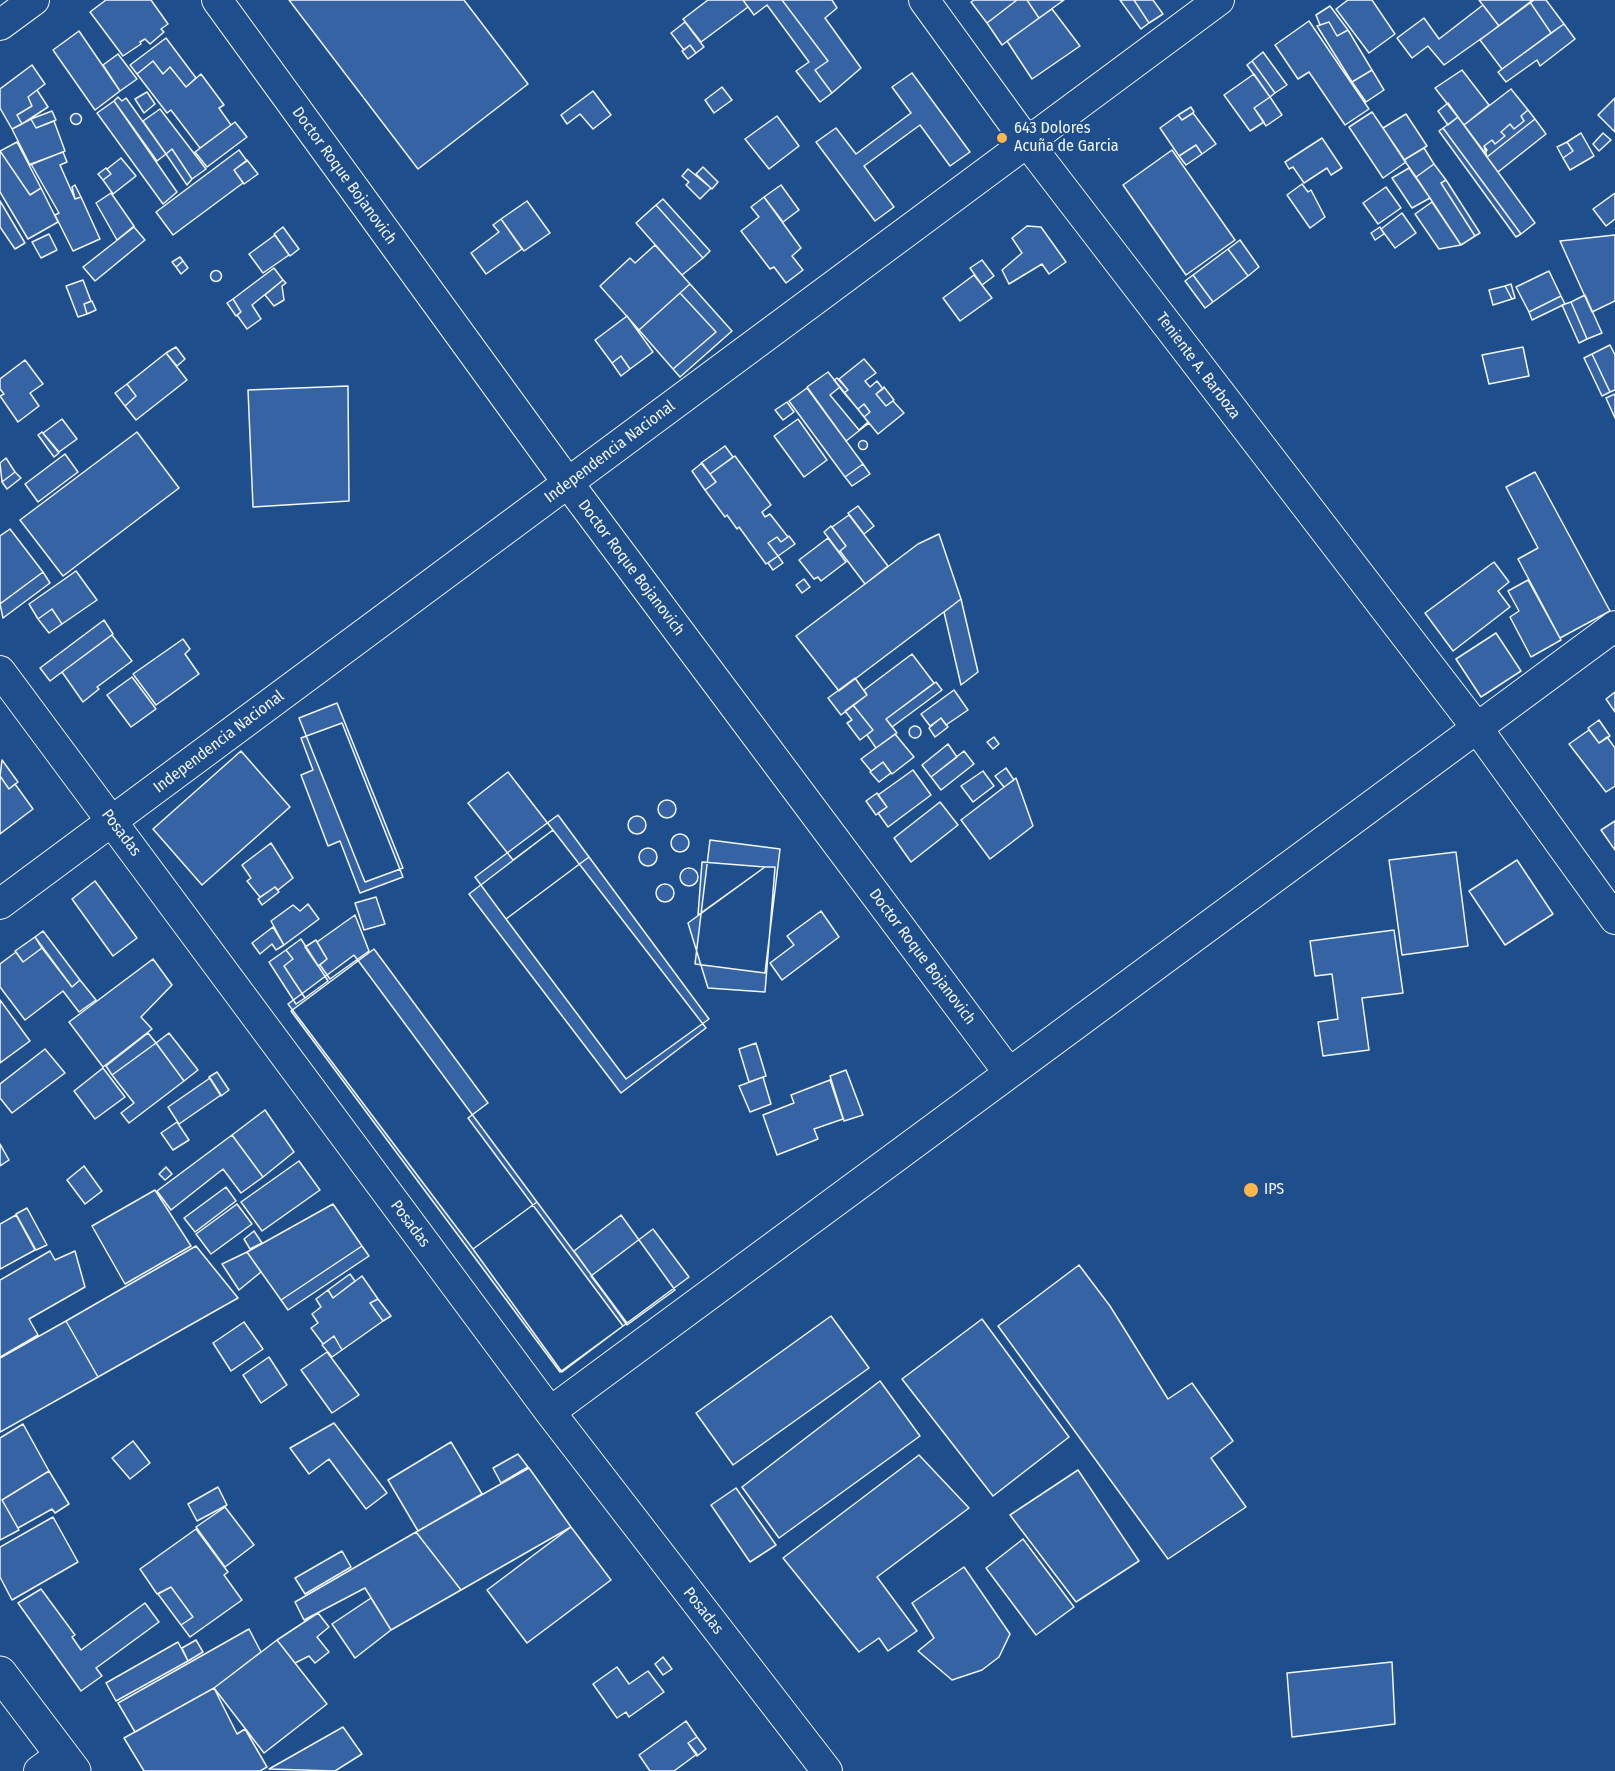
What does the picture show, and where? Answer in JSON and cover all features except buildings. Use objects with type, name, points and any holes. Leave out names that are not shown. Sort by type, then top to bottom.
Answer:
[{"type":"highway","points":[[0,1672],[58,1766]]},
{"type":"street","points":[[0,25],[34,0]]},
{"type":"street","name":"Doctor Roque Bojanovich","points":[[217,0],[568,483],[1009,1074]]},
{"type":"street","name":"Teniente A. Barboza","points":[[924,0],[1027,142],[1477,728],[1615,919]]},
{"type":"street","name":"Independencia Nacional","points":[[0,904],[1219,0]]},
{"type":"street","points":[[550,1412],[1615,626]]},
{"type":"street","name":"Posadas","points":[[0,671],[550,1412],[827,1771]]},
{"type":"place","name":"643 Dolores Acuña de Garcia","points":[[1002,138]]},
{"type":"place","name":"IPS","points":[[1251,1190]]}]
